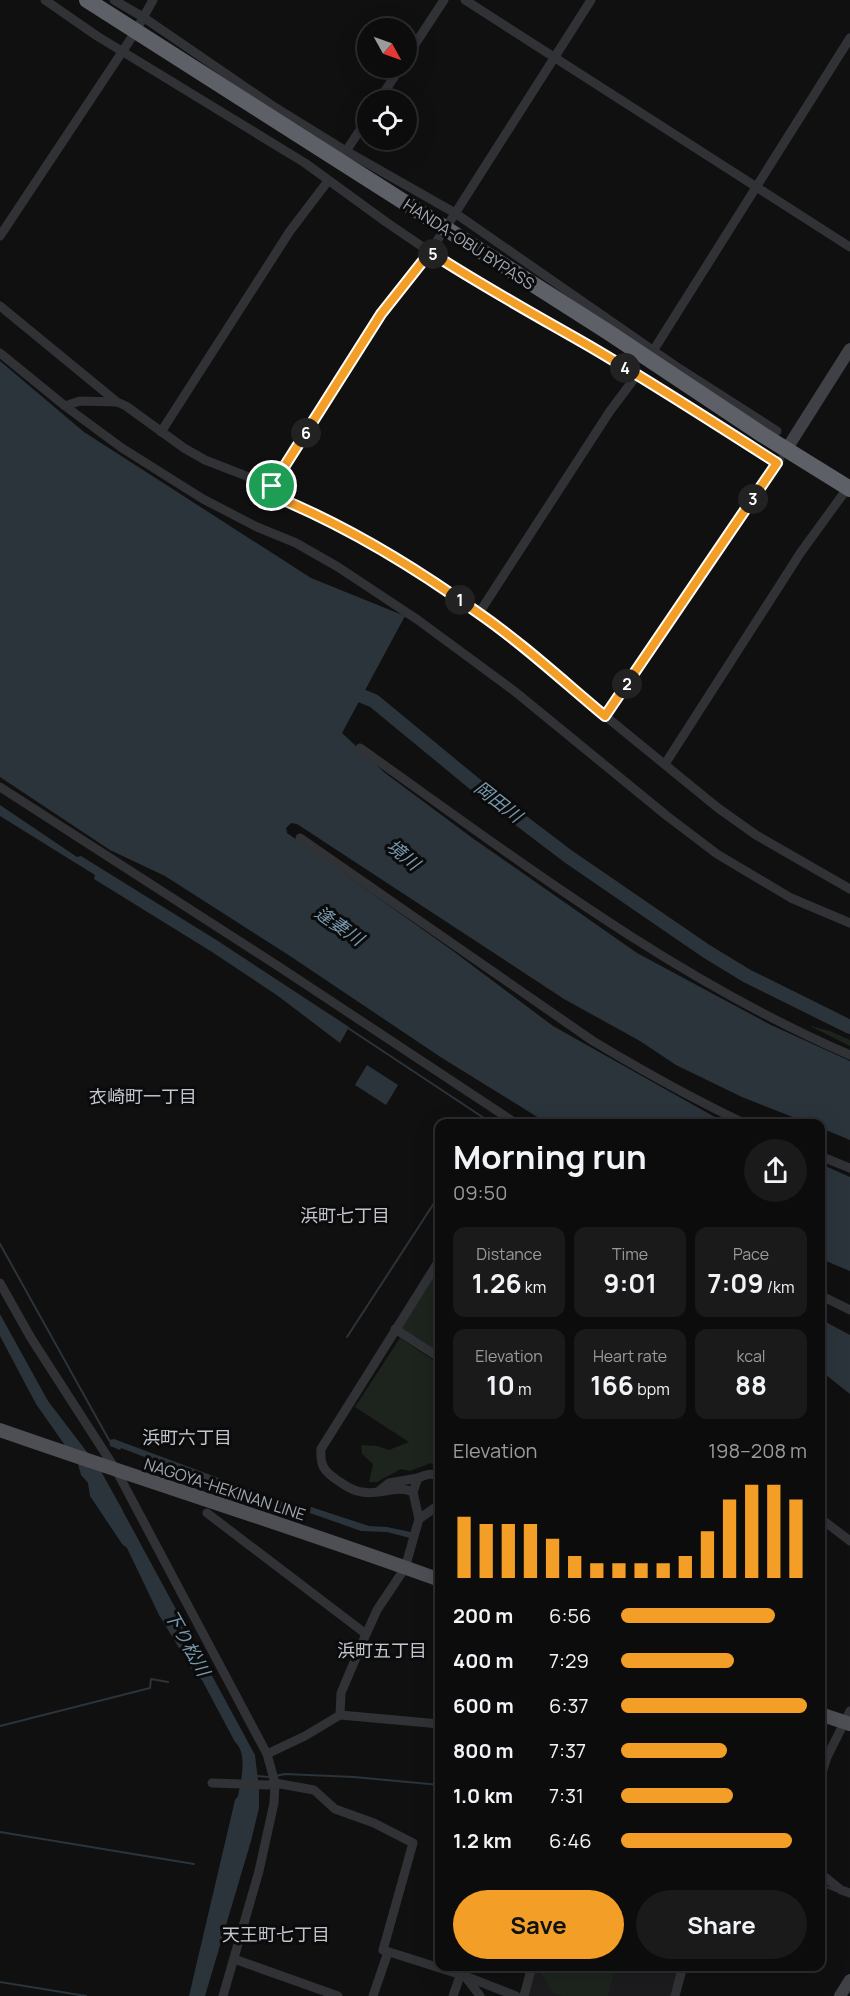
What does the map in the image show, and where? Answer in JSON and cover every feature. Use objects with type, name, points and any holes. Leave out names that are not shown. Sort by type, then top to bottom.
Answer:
[{"type":"highway","name":"HANDA-OBU BYPASS","points":[[87,0],[608,332],[782,456],[849,487]]},
{"type":"main road","name":"NAGOYA-HEKINAN LINE","points":[[0,1430],[435,1578]]},
{"type":"main road","points":[[825,1715],[848,1719]]},
{"type":"street","points":[[45,0],[123,52],[295,157],[461,273],[782,456]]},
{"type":"street","points":[[114,0],[141,21],[273,106],[455,213],[653,351],[777,430]]},
{"type":"street","points":[[141,21],[153,0]]},
{"type":"street","points":[[417,41],[444,0]]},
{"type":"street","points":[[465,0],[850,247]]},
{"type":"street","points":[[449,223],[591,0]]},
{"type":"street","points":[[0,236],[132,37]]},
{"type":"street","points":[[653,351],[850,38]]},
{"type":"street","points":[[346,151],[357,134]]},
{"type":"street","points":[[161,432],[290,231],[328,181]]},
{"type":"street","points":[[442,233],[430,252],[381,314],[272,486],[274,496],[318,514],[371,542],[479,613],[718,808],[756,835],[850,889]]},
{"type":"street","points":[[0,306],[117,402],[161,432],[205,460],[272,486]]},
{"type":"street","points":[[605,716],[782,456],[850,349]]},
{"type":"street","points":[[0,353],[65,406],[122,448],[203,499],[257,527],[296,543],[418,620],[513,690],[717,854],[791,898],[850,923]]},
{"type":"street","points":[[479,613],[610,411],[637,375]]},
{"type":"street","points":[[65,406],[80,401],[117,402]]},
{"type":"street","points":[[664,764],[795,561],[849,487]]},
{"type":"street","points":[[360,748],[576,902],[766,1016],[850,1055]]},
{"type":"street","points":[[0,787],[509,1119]]},
{"type":"street","points":[[300,838],[627,1063],[735,1119]]},
{"type":"street","points":[[825,1158],[850,1168]]},
{"type":"street","points":[[413,1492],[404,1488],[364,1493],[349,1488],[325,1472],[320,1462],[321,1449],[435,1267]]},
{"type":"street","points":[[0,1283],[111,1469],[267,1754],[274,1803],[224,1996]]},
{"type":"street","points":[[825,1298],[850,1310]]},
{"type":"street","points":[[395,1329],[435,1355]]},
{"type":"street","points":[[378,1491],[389,1483],[435,1474]]},
{"type":"street","points":[[340,1715],[341,1693],[366,1634],[377,1610],[405,1568],[419,1518],[413,1492],[418,1478]]},
{"type":"street","points":[[419,1518],[435,1507]]},
{"type":"street","points":[[207,1513],[366,1634]]},
{"type":"street","points":[[825,1522],[850,1541]]},
{"type":"street","points":[[267,1754],[305,1736],[340,1715],[435,1724]]},
{"type":"street","points":[[825,1765],[848,1719]]},
{"type":"street","points":[[212,1783],[272,1780],[314,1790],[335,1809],[374,1823],[413,1843],[383,1950],[435,1967]]},
{"type":"street","points":[[825,1877],[841,1890],[850,1893]]},
{"type":"street","points":[[373,1996],[388,1952]]},
{"type":"street","points":[[234,1959],[324,1994],[338,1996]]},
{"type":"street","points":[[447,1971],[516,1996]]},
{"type":"street","points":[[524,1996],[531,1971]]},
{"type":"street","points":[[675,1996],[682,1971]]},
{"type":"street","points":[[453,1996],[462,1976]]},
{"type":"street","points":[[462,1976],[480,1996]]},
{"type":"street","points":[[840,1996],[850,1980]]},
{"type":"shaded area","points":[[810,1026],[830,1031],[850,1040],[850,1046]]},
{"type":"shaded area","points":[[435,1275],[435,1350],[401,1329]]},
{"type":"shaded area","points":[[400,1338],[435,1361],[435,1466],[431,1463],[410,1471],[401,1469],[377,1482],[369,1482],[373,1464],[362,1454],[361,1445],[377,1446],[389,1450],[409,1442],[355,1407]]},
{"type":"shaded area","points":[[533,1971],[680,1971],[673,1996],[526,1996]]},
{"type":"shaded area","points":[[540,1971],[614,1971],[608,1996],[563,1996],[553,1993]]},
{"type":"water","points":[[0,361],[84,432],[311,578],[405,616],[342,733],[385,773],[471,837],[637,953],[771,1025],[850,1061],[850,1140],[825,1130],[825,1119],[798,1119],[742,1097],[676,1065],[640,1041],[564,999],[297,824],[291,823],[286,828],[287,833],[453,951],[553,1026],[720,1119],[541,1119],[442,1058],[165,876],[110,850],[0,777]]},
{"type":"water","points":[[0,805],[77,857],[81,856],[218,941],[349,1027],[340,1043],[278,996],[94,879],[95,875],[0,816]]},
{"type":"water","points":[[367,1065],[398,1085],[386,1105],[355,1085]]},
{"type":"water","points":[[825,1166],[850,1177],[850,1271],[825,1261]]},
{"type":"water","points":[[0,1314],[48,1401],[90,1456],[98,1474],[100,1490],[105,1497],[119,1504],[255,1755],[259,1808],[205,1996],[189,1996],[241,1782],[241,1753],[202,1680],[193,1671],[159,1615],[127,1548],[90,1496],[88,1483],[81,1475],[78,1464],[36,1404],[0,1336]]},
{"type":"water","points":[[825,1322],[850,1335],[850,1394],[825,1374]]},
{"type":"water","points":[[114,1439],[296,1507],[294,1514],[121,1448],[120,1450],[110,1446],[109,1440]]},
{"type":"water","points":[[311,1507],[369,1526],[411,1532],[410,1538],[387,1532],[361,1531],[310,1513]]},
{"type":"waterway","name":"岡田川","points":[[345,689],[374,701],[499,804],[569,857],[706,951],[747,976],[850,1027]]},
{"type":"waterway","points":[[348,1028],[485,1119]]},
{"type":"waterway","points":[[347,1337],[435,1202]]},
{"type":"waterway","points":[[0,1244],[109,1440]]},
{"type":"waterway","name":"下り松川","points":[[89,1464],[116,1513]]},
{"type":"waterway","points":[[0,1726],[150,1688],[151,1679],[168,1682]]},
{"type":"waterway","points":[[275,1776],[285,1774],[354,1777],[435,1785]]},
{"type":"waterway","points":[[257,1776],[269,1777]]},
{"type":"waterway","points":[[0,1832],[194,1864]]},
{"type":"waterway","points":[[825,1886],[836,1891]]},
{"type":"waterway","points":[[0,1982],[86,1996]]},
{"type":"district","name":"衣崎町一丁目","points":[[143,1097]]},
{"type":"district","name":"浜町七丁目","points":[[345,1216]]},
{"type":"district","name":"浜町六丁目","points":[[187,1438]]},
{"type":"district","name":"浜町五丁目","points":[[382,1651]]},
{"type":"district","name":"天王町七丁目","points":[[276,1935]]},
{"type":"route","points":[[430,252],[505,299],[592,347],[777,463],[605,716],[479,613],[371,542],[318,514],[274,496],[272,486],[381,314],[430,252]]},
{"type":"water label","name":"境川","points":[[403,855]]},
{"type":"water label","name":"逢妻川","points":[[339,926]]}]
